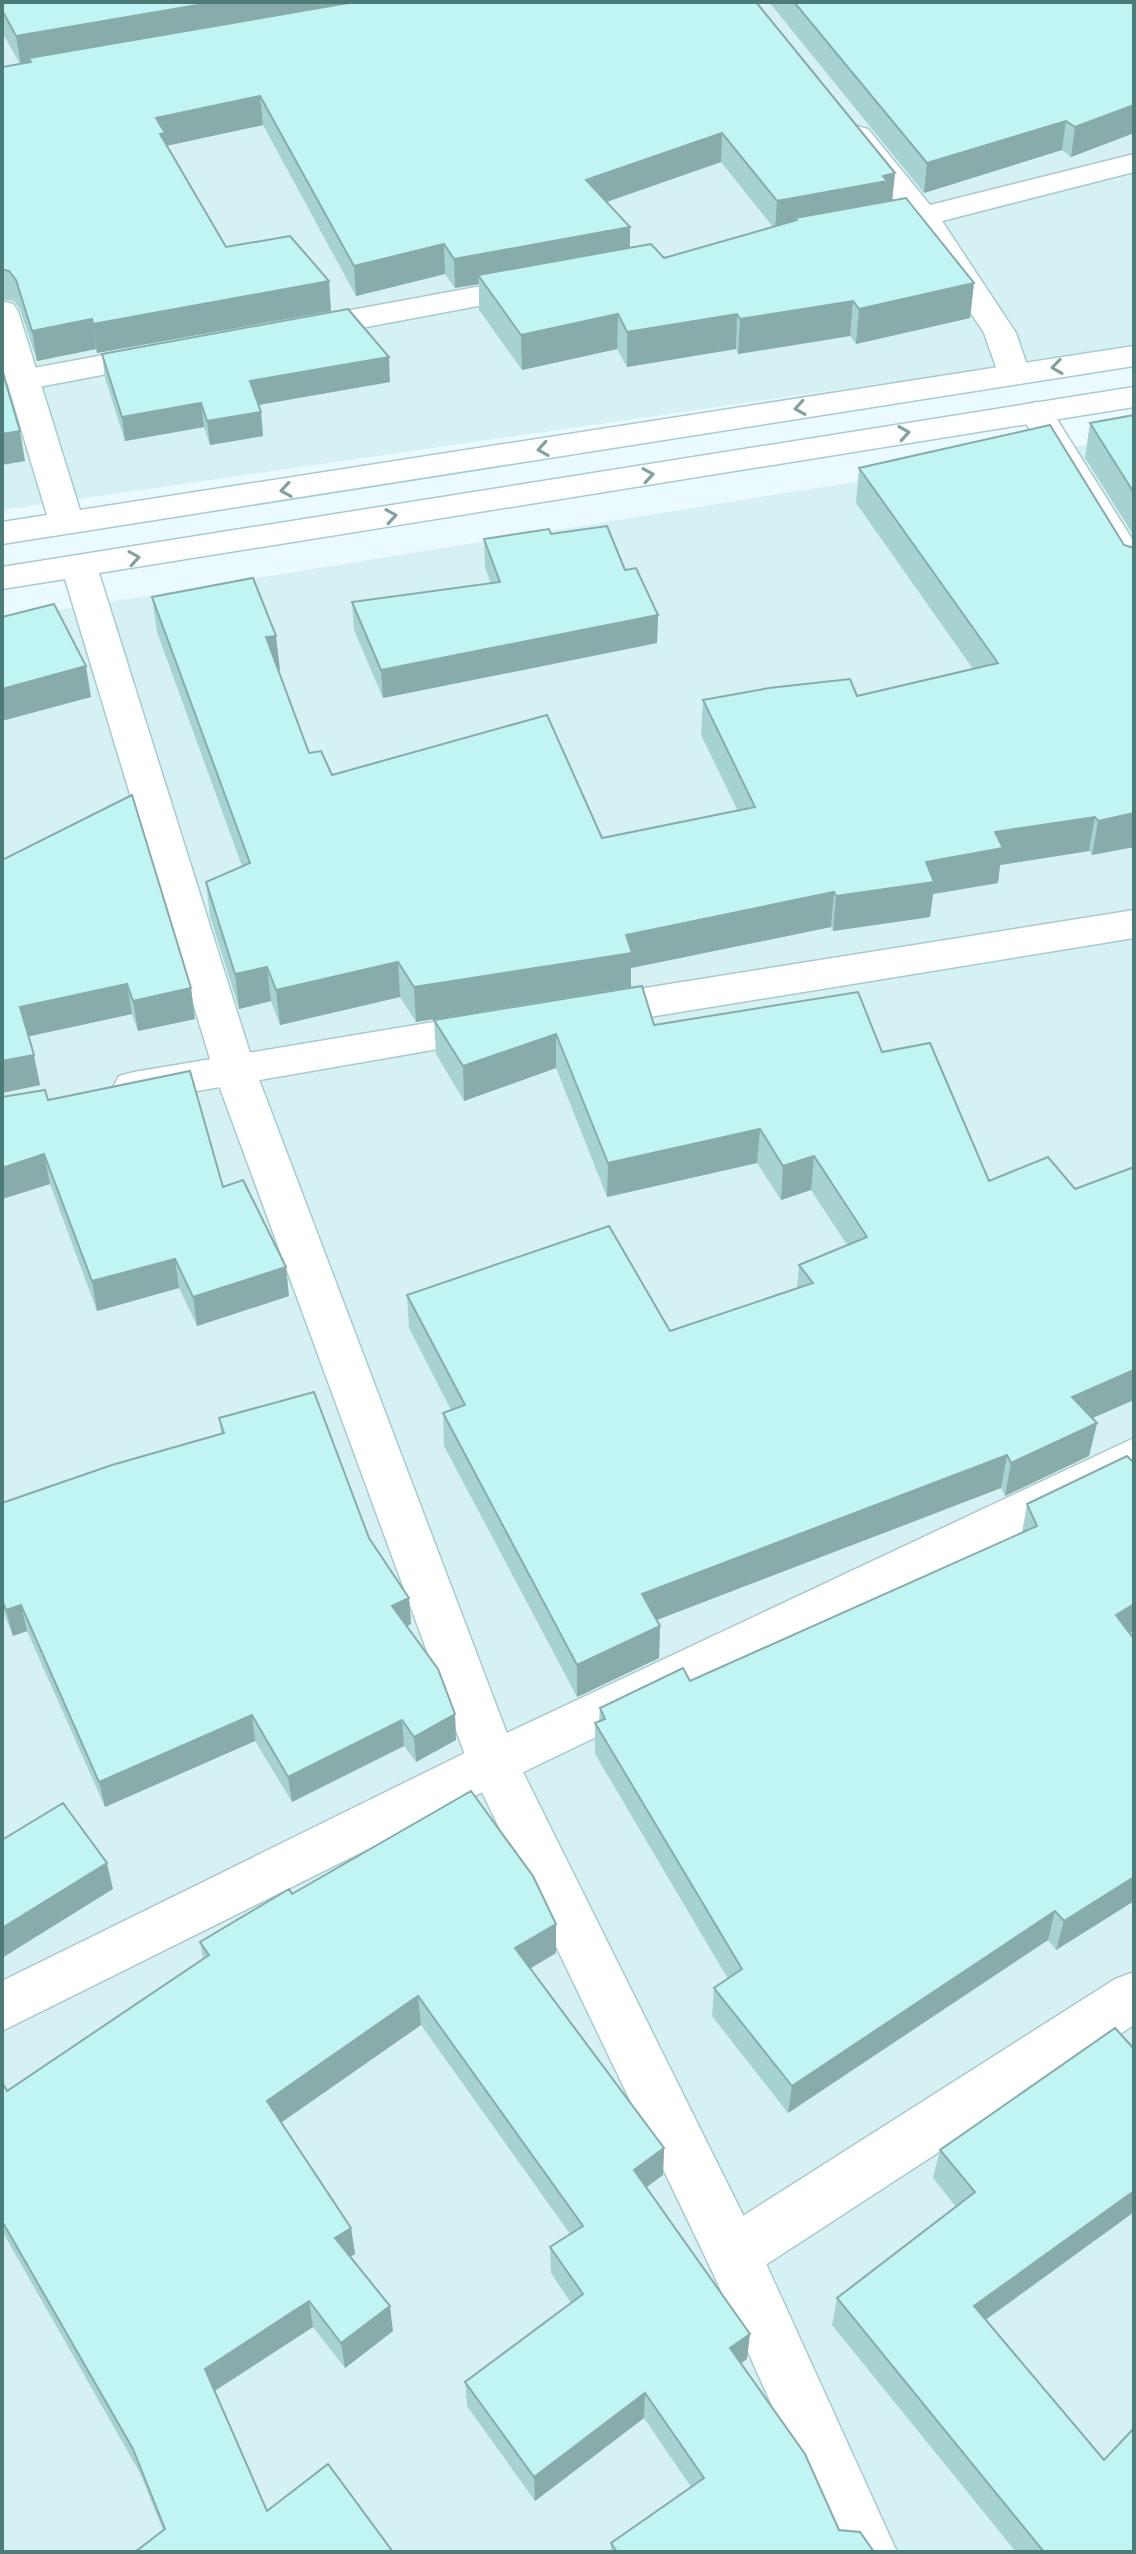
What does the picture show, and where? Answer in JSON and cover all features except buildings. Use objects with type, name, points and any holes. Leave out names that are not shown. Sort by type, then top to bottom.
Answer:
[{"type":"street","points":[[836,109],[923,216],[1000,333],[1013,374]]},
{"type":"street","points":[[830,233],[923,216],[1134,163]]},
{"type":"street","points":[[271,335],[566,281]]},
{"type":"street","points":[[2,311],[234,1069],[493,1763],[733,2254],[867,2552]]},
{"type":"street","points":[[23,380],[193,349]]},
{"type":"street","points":[[2,578],[73,546],[1013,374],[1134,356]]},
{"type":"street","points":[[2,533],[73,546],[1134,397]]},
{"type":"street","points":[[1036,412],[1134,570]]},
{"type":"street","points":[[95,1094],[1134,924]]},
{"type":"street","points":[[2,2007],[493,1763],[1134,1457]]},
{"type":"street","points":[[733,2254],[1134,1996]]},
{"type":"shaded area","points":[[2,2],[1134,2],[1134,347],[2,510]]},
{"type":"shaded area","points":[[1134,437],[1134,2552],[2,2552],[2,619]]}]
